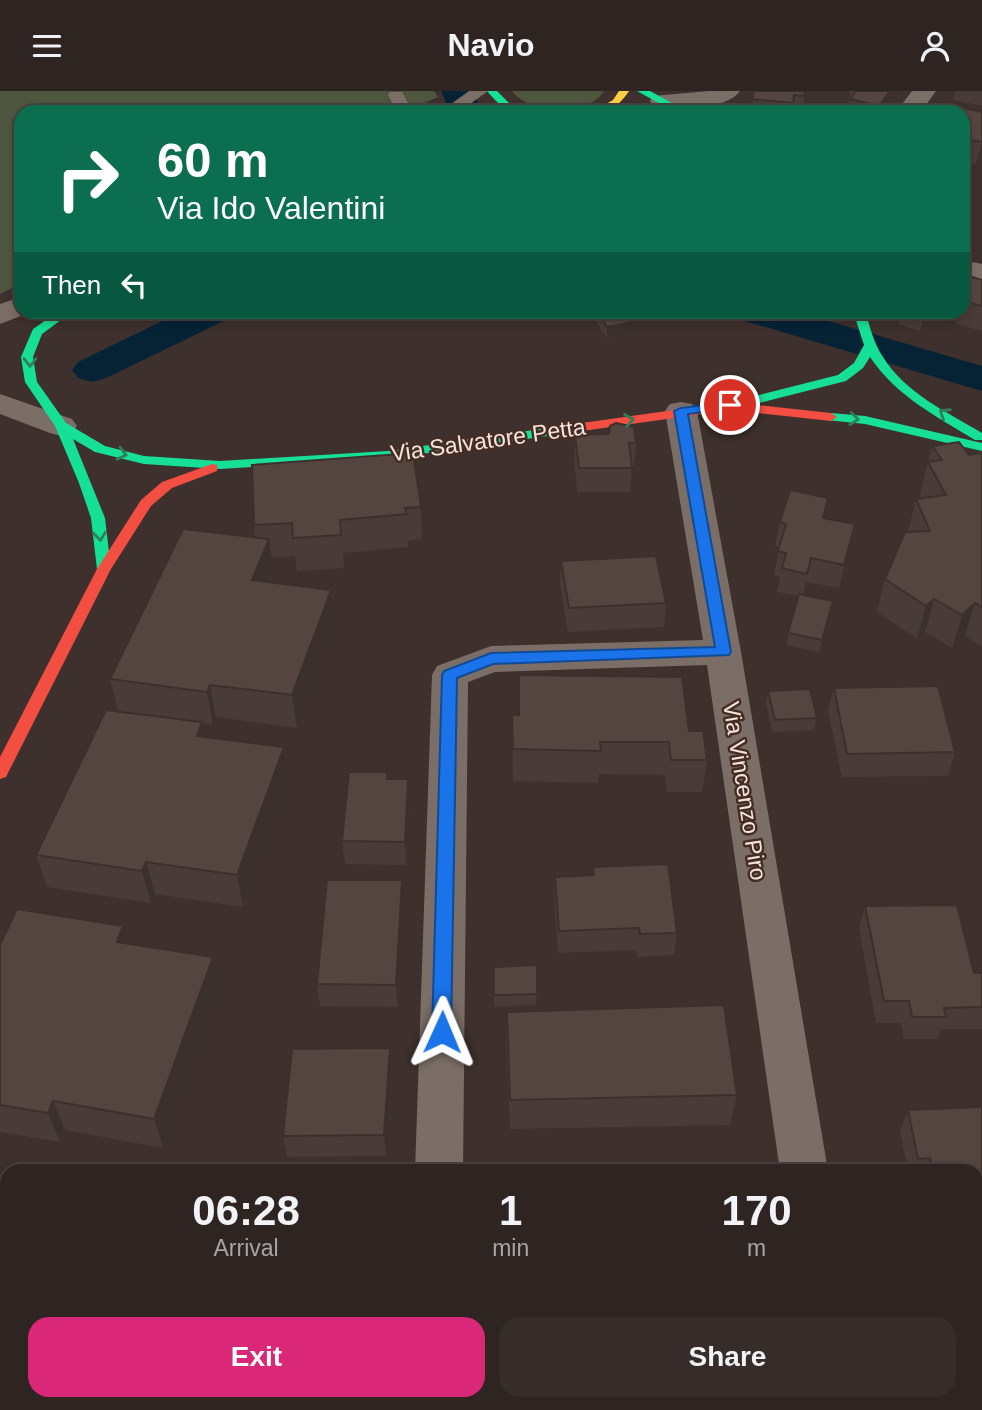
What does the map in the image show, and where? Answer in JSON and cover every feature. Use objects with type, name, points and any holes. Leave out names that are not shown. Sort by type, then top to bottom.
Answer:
[{"type":"street","points":[[492,91],[505,105]]},
{"type":"street","points":[[611,105],[617,102],[624,91]]},
{"type":"street","points":[[662,101],[711,99],[729,91]]},
{"type":"street","points":[[913,105],[924,91]]},
{"type":"street","points":[[56,319],[37,332],[27,358],[31,382],[61,426],[98,518],[104,569]]},
{"type":"street","points":[[861,319],[870,345],[889,374],[905,389],[982,438]]},
{"type":"street","points":[[730,405],[842,377],[859,365],[870,345]]},
{"type":"street","name":"Via Salvatore Petta","points":[[0,403],[61,426],[100,449],[144,460],[220,465],[388,455],[730,405],[865,420],[982,447]]},
{"type":"street","name":"Via Vincenzo Piro","points":[[681,411],[723,652],[803,1164]]},
{"type":"street","points":[[0,773],[104,569],[146,503],[167,485],[220,465]]},
{"type":"street","points":[[439,1164],[450,675],[491,659],[723,652]]},
{"type":"lane","points":[[459,105],[477,94]]},
{"type":"lane","points":[[396,95],[401,105]]},
{"type":"green space","points":[[0,91],[434,91],[438,97],[419,105],[14,105],[14,287],[0,294]]},
{"type":"green space","points":[[512,91],[604,91],[585,105],[531,105]]},
{"type":"building","points":[[754,91],[805,91],[804,96],[794,95],[793,103],[752,99]]},
{"type":"building","points":[[856,91],[890,91],[880,105],[850,99]]},
{"type":"building","points":[[970,109],[982,112],[982,142],[970,140]]},
{"type":"building","points":[[972,277],[982,280],[982,306],[970,303]]},
{"type":"building","points":[[602,319],[638,321],[607,327]]},
{"type":"building","points":[[616,423],[634,427],[636,443],[629,443],[632,468],[579,468],[575,435],[609,434],[610,426]]},
{"type":"building","points":[[959,442],[969,455],[982,453],[982,607],[975,603],[962,615],[934,599],[926,606],[885,579],[905,532],[930,531],[916,499],[946,495],[928,462],[942,460],[932,446]]},
{"type":"building","points":[[413,453],[421,507],[405,508],[407,514],[340,520],[341,535],[293,538],[292,523],[254,525],[252,465]]},
{"type":"building","points":[[790,490],[828,498],[823,518],[855,524],[844,565],[811,558],[807,574],[782,568],[786,553],[778,551],[786,524],[780,522]]},
{"type":"building","points":[[183,529],[269,539],[252,580],[331,590],[292,695],[210,685],[207,692],[110,679]]},
{"type":"building","points":[[656,556],[666,603],[569,608],[561,561]]},
{"type":"building","points":[[799,594],[833,601],[822,640],[788,633]]},
{"type":"building","points":[[519,675],[682,677],[689,731],[703,731],[707,760],[671,760],[669,742],[600,742],[601,751],[513,749],[512,714],[519,715]]},
{"type":"building","points":[[938,686],[955,752],[847,754],[834,688]]},
{"type":"building","points":[[810,689],[817,718],[775,720],[768,691]]},
{"type":"building","points":[[106,710],[202,722],[197,736],[284,747],[237,875],[146,862],[142,871],[36,855]]},
{"type":"building","points":[[349,772],[387,772],[387,779],[408,779],[405,842],[342,841]]},
{"type":"building","points":[[668,864],[677,933],[640,934],[639,928],[559,931],[555,877],[594,875],[593,867]]},
{"type":"building","points":[[327,880],[402,880],[396,985],[317,984]]},
{"type":"building","points":[[957,905],[974,973],[982,973],[982,1007],[944,1008],[946,1017],[912,1017],[909,1001],[884,1001],[865,906]]},
{"type":"building","points":[[17,909],[123,926],[117,942],[213,957],[154,1119],[53,1101],[48,1113],[0,1105],[0,945]]},
{"type":"building","points":[[537,965],[537,994],[494,995],[494,967]]},
{"type":"building","points":[[724,1005],[737,1095],[510,1100],[507,1012]]},
{"type":"building","points":[[390,1048],[384,1135],[283,1136],[292,1049]]},
{"type":"building","points":[[982,1107],[982,1164],[931,1164],[930,1158],[918,1159],[908,1110]]},
{"type":"waterway","points":[[457,91],[463,105]]},
{"type":"waterway","points":[[92,370],[198,319]]},
{"type":"waterway","points":[[778,319],[982,379]]},
{"type":"traffic: fast","points":[[492,91],[505,105]]},
{"type":"traffic: fast","points":[[642,91],[669,105]]},
{"type":"traffic: fast","points":[[56,319],[37,332],[27,357],[31,382],[61,426],[86,483],[98,518],[104,569]]},
{"type":"traffic: fast","points":[[861,319],[876,357],[897,382],[923,403],[980,437]]},
{"type":"traffic: fast","points":[[759,399],[842,378],[859,365],[870,345]]},
{"type":"traffic: fast","points":[[831,417],[865,420],[982,447]]},
{"type":"traffic: fast","points":[[61,426],[100,449],[144,460],[220,465],[388,455],[561,430]]},
{"type":"traffic: slow","points":[[611,105],[617,102],[624,91]]},
{"type":"traffic: jam","points":[[561,430],[730,406],[831,417]]},
{"type":"traffic: jam","points":[[0,773],[104,569],[146,503],[167,485],[212,468]]},
{"type":"route","points":[[442,1032],[447,700],[450,675],[491,659],[723,652],[681,411],[730,405]]}]
